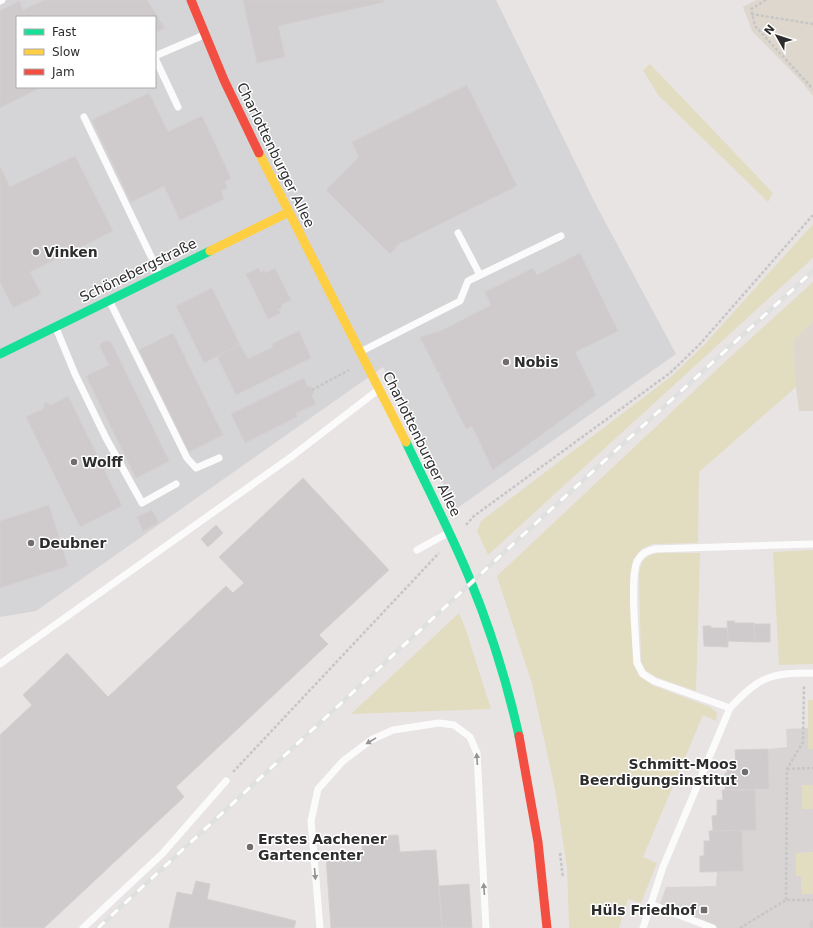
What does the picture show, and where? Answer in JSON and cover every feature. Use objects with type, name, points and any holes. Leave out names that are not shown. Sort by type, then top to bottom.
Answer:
[{"type":"street","name":"Charlottenburger Allee","points":[[191,0],[224,81],[289,212],[380,389],[451,535],[483,613],[512,704],[533,796],[543,866],[547,928]]},
{"type":"street","name":"Schönebergstraße","points":[[0,354],[289,212]]},
{"type":"lane","points":[[156,57],[204,35]]},
{"type":"lane","points":[[156,59],[178,107]]},
{"type":"lane","points":[[84,118],[160,275]]},
{"type":"lane","points":[[458,233],[480,275]]},
{"type":"lane","points":[[360,352],[460,301],[468,281],[561,236]]},
{"type":"lane","points":[[109,300],[146,379],[187,458],[196,468],[219,458]]},
{"type":"lane","points":[[55,326],[75,374],[106,438],[142,503],[176,484]]},
{"type":"lane","points":[[0,664],[292,457],[380,389]]},
{"type":"lane","points":[[417,550],[451,535]]},
{"type":"lane","points":[[730,708],[654,681],[643,674],[637,663],[634,576],[637,561],[644,552],[655,549],[813,544]]},
{"type":"lane","points":[[643,928],[666,860],[730,708],[747,690],[761,679],[781,673],[813,673]]},
{"type":"lane","points":[[320,928],[311,820],[318,790],[342,761],[371,740],[393,730],[439,723],[454,725],[470,737],[477,753],[486,928]]},
{"type":"lane","points":[[83,928],[92,925],[162,854],[226,781]]},
{"type":"lane","points":[[650,904],[713,928]]},
{"type":"path","points":[[766,0],[751,9],[755,26],[803,76],[813,89]]},
{"type":"path","points":[[751,14],[813,24]]},
{"type":"path","points":[[451,535],[474,516],[670,373],[700,344],[813,215]]},
{"type":"path","points":[[312,390],[365,361]]},
{"type":"path","points":[[226,781],[441,551],[444,558]]},
{"type":"path","points":[[786,900],[787,769],[803,742],[805,673]]},
{"type":"path","points":[[787,769],[813,768]]},
{"type":"path","points":[[740,928],[786,900],[813,900]]},
{"type":"shaded area","points":[[0,0],[496,0],[595,203],[676,354],[456,509],[383,367],[36,611],[0,617]]},
{"type":"shaded area","points":[[756,0],[813,0],[813,96],[800,80],[752,31],[743,7]]},
{"type":"shaded area","points":[[650,64],[773,193],[768,202],[658,95],[643,70]]},
{"type":"shaded area","points":[[813,224],[813,258],[488,555],[477,531],[481,521],[673,375],[703,346]]},
{"type":"shaded area","points":[[813,282],[813,322],[793,340],[796,387],[699,472],[698,543],[653,544],[641,549],[633,560],[630,575],[633,662],[639,676],[652,685],[712,708],[717,713],[716,721],[703,715],[643,857],[657,863],[641,903],[628,899],[619,928],[569,928],[567,867],[555,789],[532,684],[497,576],[728,359]]},
{"type":"shaded area","points":[[813,322],[813,411],[799,411],[793,340]]},
{"type":"shaded area","points":[[813,550],[813,664],[779,665],[773,552]]},
{"type":"shaded area","points":[[657,553],[700,553],[696,691],[656,677],[645,670],[641,660],[639,576],[645,558]]},
{"type":"shaded area","points":[[459,613],[465,627],[491,709],[351,714]]},
{"type":"shaded area","points":[[808,700],[813,700],[813,749],[808,749]]},
{"type":"shaded area","points":[[808,728],[808,749],[813,749],[813,785],[802,785],[802,809],[813,809],[813,852],[796,853],[796,876],[801,876],[802,894],[813,894],[813,921],[810,922],[810,928],[713,928],[659,907],[666,887],[716,886],[717,872],[743,871],[742,830],[756,830],[755,790],[769,789],[768,749],[787,747],[786,729]]},
{"type":"shaded area","points":[[802,784],[813,785],[813,809],[802,809]]},
{"type":"shaded area","points":[[813,852],[813,894],[802,894],[801,877],[796,876],[796,853]]},
{"type":"building","points":[[44,0],[147,0],[165,28],[156,32],[156,16],[16,16],[16,88],[40,88],[0,108],[0,11],[19,1],[23,10]]},
{"type":"building","points":[[243,0],[383,0],[384,2],[278,26],[285,57],[257,63]]},
{"type":"building","points":[[467,85],[517,186],[402,243],[401,242],[390,254],[326,190],[359,157],[352,142]]},
{"type":"building","points":[[149,93],[168,132],[202,116],[231,178],[224,182],[228,188],[221,191],[224,199],[180,220],[164,186],[131,202],[92,120]]},
{"type":"building","name":"Vinken","points":[[75,156],[113,231],[30,272],[41,294],[13,308],[0,282],[0,166],[10,187]]},
{"type":"building","name":"Nobis","points":[[580,253],[618,331],[575,352],[596,395],[493,470],[472,426],[466,429],[439,375],[441,375],[440,372],[438,373],[420,337],[441,331],[491,305],[485,292],[533,268],[537,275]]},
{"type":"building","points":[[258,268],[261,272],[264,270],[265,273],[275,268],[291,300],[281,305],[282,307],[278,309],[281,313],[268,319],[246,274]]},
{"type":"building","points":[[212,288],[240,345],[204,363],[176,306]]},
{"type":"building","points":[[299,331],[311,358],[236,395],[217,356],[240,345],[248,359],[273,347],[272,344]]},
{"type":"building","points":[[173,333],[223,435],[189,452],[139,350]]},
{"type":"building","points":[[107,341],[111,342],[169,461],[136,478],[86,376],[109,365],[100,347],[101,343]]},
{"type":"building","points":[[304,378],[307,386],[311,387],[314,392],[312,396],[316,404],[296,413],[297,417],[245,443],[231,414]]},
{"type":"building","name":"Wolff","points":[[68,396],[122,506],[80,527],[26,417],[43,409],[45,402],[51,405]]},
{"type":"building","points":[[303,478],[389,570],[319,635],[328,644],[176,787],[184,797],[44,928],[0,928],[0,735],[32,705],[23,695],[67,653],[108,697],[226,586],[233,593],[244,583],[219,557]]},
{"type":"building","name":"Deubner","points":[[49,505],[68,566],[0,588],[0,521]]},
{"type":"building","points":[[152,510],[159,523],[143,531],[137,517]]},
{"type":"building","points":[[216,525],[223,533],[208,547],[201,539]]},
{"type":"building","points":[[727,621],[735,621],[734,623],[754,623],[755,642],[728,641]]},
{"type":"building","points":[[754,624],[770,624],[770,642],[755,642]]},
{"type":"building","points":[[703,626],[711,626],[711,628],[728,628],[728,647],[704,646]]},
{"type":"building","points":[[768,749],[769,789],[725,790],[725,773],[727,773],[727,766],[736,766],[735,750]]},
{"type":"building","points":[[722,790],[755,790],[756,830],[713,831],[712,816],[717,815],[717,800],[723,800]]},
{"type":"building","points":[[742,830],[743,871],[700,872],[700,856],[704,856],[704,841],[710,841],[709,831]]},
{"type":"building","points":[[398,835],[400,852],[436,850],[442,928],[331,928],[326,858],[363,855],[361,837]]},
{"type":"building","points":[[196,881],[210,884],[207,899],[296,921],[294,928],[169,928],[177,892],[192,895]]},
{"type":"building","points":[[469,884],[472,928],[442,928],[439,886]]},
{"type":"building","points":[[810,921],[813,921],[813,928],[810,928]]},
{"type":"railway","points":[[98,928],[524,534],[813,271]]},
{"type":"traffic: fast","points":[[0,354],[210,251]]},
{"type":"traffic: fast","points":[[406,442],[454,543],[477,596],[491,635],[519,736]]},
{"type":"traffic: slow","points":[[259,153],[406,442]]},
{"type":"traffic: slow","points":[[210,251],[289,212]]},
{"type":"traffic: jam","points":[[191,0],[224,80],[259,153]]},
{"type":"traffic: jam","points":[[519,736],[538,842],[547,928]]},
{"type":"place","name":"Vinken","points":[[36,252]]},
{"type":"place","name":"Nobis","points":[[506,362]]},
{"type":"place","name":"Wolff","points":[[74,462]]},
{"type":"place","name":"Deubner","points":[[31,543]]},
{"type":"place","name":"Schmitt-Moos Beerdigungsinstitut","points":[[745,772]]},
{"type":"place","name":"Erstes Aachener Gartencenter","points":[[250,847]]},
{"type":"place","name":"Hüls Friedhof","points":[[704,910]]}]
